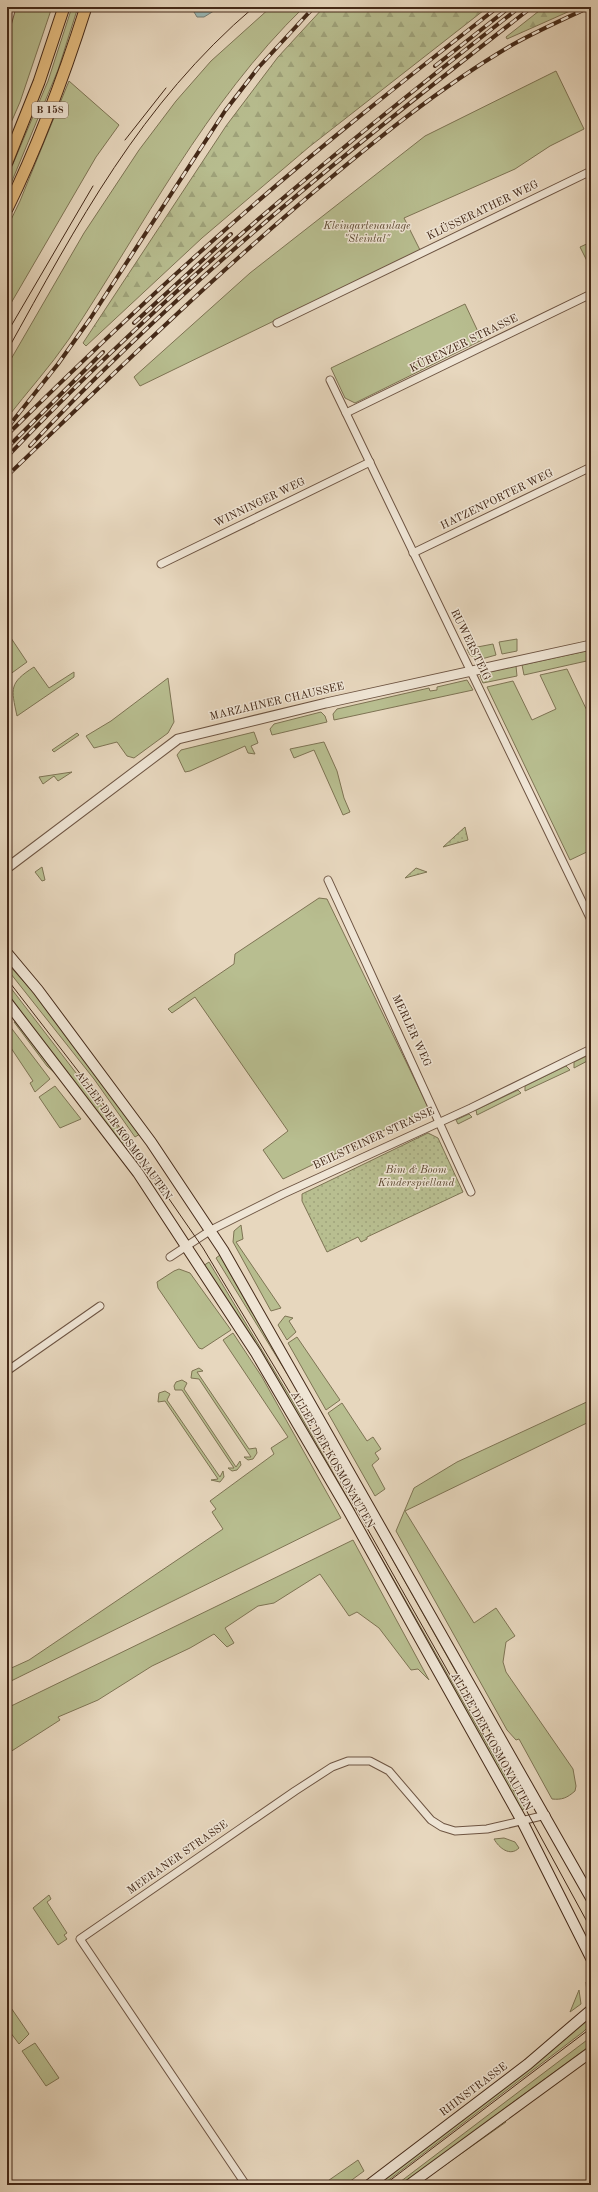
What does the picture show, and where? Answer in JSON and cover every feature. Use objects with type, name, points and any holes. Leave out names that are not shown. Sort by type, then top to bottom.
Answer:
[{"type":"main road","name":"B 158","points":[[7,162],[39,82],[64,7]]},
{"type":"main road","name":"B 158","points":[[7,209],[34,150],[64,74],[86,7]]},
{"type":"main road","name":"ALLEE DER KOSMONAUTEN","points":[[7,953],[38,990],[152,1142],[211,1230],[546,1815],[591,1898]]},
{"type":"main road","name":"ALLEE DER KOSMONAUTEN","points":[[7,1002],[138,1173],[256,1353],[348,1510],[522,1821],[591,1958]]},
{"type":"main road","name":"RHINSTRASSE","points":[[369,2185],[528,2064],[591,2010]]},
{"type":"main road","points":[[409,2185],[591,2052]]},
{"type":"street","points":[[7,25],[12,7]]},
{"type":"street","name":"KLÜSSERATHER WEG","points":[[277,323],[591,171]]},
{"type":"street","name":"KÜRENZER STRASSE","points":[[346,413],[591,294]]},
{"type":"street","name":"RUWERSTEIG","points":[[330,380],[413,553],[589,909],[591,920]]},
{"type":"street","name":"WINNINGER WEG","points":[[161,564],[370,462]]},
{"type":"street","name":"HATZENPORTER WEG","points":[[413,553],[591,467]]},
{"type":"street","name":"MARZAHNER CHAUSSEE","points":[[7,868],[178,739],[591,644]]},
{"type":"street","name":"MERLER WEG","points":[[328,880],[440,1120],[443,1132],[471,1192]]},
{"type":"street","name":"BEILSTEINER STRASSE","points":[[170,1257],[211,1230],[283,1194],[440,1120],[471,1108],[591,1049]]},
{"type":"street","points":[[7,1371],[100,1306]]},
{"type":"street","name":"MEERANER STRASSE","points":[[246,2185],[80,1939],[332,1766],[348,1761],[370,1761],[389,1771],[423,1812],[442,1827],[455,1831],[468,1831],[546,1815]]},
{"type":"green space","points":[[15,7],[52,7],[20,102],[7,132],[7,33]]},
{"type":"green space","points":[[72,7],[78,7],[58,70],[7,193],[7,178],[48,81]]},
{"type":"green space","points":[[271,7],[304,7],[269,44],[236,83],[206,124],[69,339],[7,418],[7,366],[84,233],[139,150],[176,101],[211,61]]},
{"type":"green space","points":[[324,7],[488,7],[309,147],[202,238],[86,346],[83,343],[226,126],[278,57]]},
{"type":"green space","points":[[544,7],[579,7],[507,39],[506,37]]},
{"type":"green space","name":"Kleingartenanlage \"Steintal\"","points":[[556,71],[584,129],[550,146],[515,169],[404,218],[420,250],[140,386],[134,377],[250,273],[425,136]]},
{"type":"green space","points":[[69,81],[119,125],[96,157],[7,310],[7,228],[20,201]]},
{"type":"green space","points":[[591,242],[591,269],[580,247]]},
{"type":"green space","points":[[465,304],[482,340],[355,403],[345,398],[331,368]]},
{"type":"green space","points":[[7,632],[27,662],[9,675],[7,666]]},
{"type":"green space","points":[[517,639],[517,651],[502,654],[499,642]]},
{"type":"green space","points":[[493,644],[496,655],[478,660],[470,655],[467,649]]},
{"type":"green space","points":[[591,650],[591,660],[524,675],[522,665]]},
{"type":"green space","points":[[516,666],[517,676],[483,683],[480,676],[485,673]]},
{"type":"green space","points":[[34,667],[49,688],[74,672],[74,677],[17,716],[13,692],[14,687],[20,677]]},
{"type":"green space","points":[[567,669],[591,719],[591,850],[570,860],[487,687],[513,681],[532,720],[556,709],[540,675]]},
{"type":"green space","points":[[168,678],[174,722],[168,733],[134,758],[127,756],[117,742],[94,748],[86,736],[111,721]]},
{"type":"green space","points":[[467,680],[473,690],[334,720],[333,714],[337,709],[429,688],[430,691],[437,690],[437,687]]},
{"type":"green space","points":[[321,712],[325,716],[327,722],[272,735],[270,729],[274,724]]},
{"type":"green space","points":[[254,732],[258,743],[251,746],[255,754],[248,753],[245,746],[185,772],[177,755],[181,750]]},
{"type":"green space","points":[[77,733],[79,735],[54,752],[52,750]]},
{"type":"green space","points":[[324,742],[337,771],[344,798],[350,812],[343,815],[314,750],[294,758],[290,749]]},
{"type":"green space","points":[[72,772],[58,781],[54,776],[43,784],[39,777]]},
{"type":"green space","points":[[465,827],[468,840],[443,847]]},
{"type":"green space","points":[[42,867],[45,880],[42,881],[35,872]]},
{"type":"green space","points":[[416,868],[427,872],[405,878]]},
{"type":"green space","points":[[319,898],[327,899],[428,1107],[420,1113],[283,1179],[263,1150],[288,1131],[195,997],[172,1013],[168,1009],[234,964],[235,954]]},
{"type":"green space","points":[[7,963],[34,993],[140,1134],[135,1137],[94,1079],[7,969]]},
{"type":"green space","points":[[7,983],[129,1142],[123,1146],[7,994]]},
{"type":"green space","points":[[14,1022],[16,1022],[56,1074],[47,1066]]},
{"type":"green space","points":[[9,1025],[50,1079],[35,1092],[30,1083],[33,1081],[7,1042],[7,1026]]},
{"type":"green space","points":[[591,1054],[591,1059],[574,1068],[574,1062]]},
{"type":"green space","points":[[566,1066],[570,1070],[525,1091],[525,1086]]},
{"type":"green space","points":[[55,1086],[81,1119],[60,1128],[39,1097]]},
{"type":"green space","points":[[518,1090],[521,1093],[477,1115],[476,1110]]},
{"type":"green space","points":[[469,1114],[472,1117],[458,1124],[456,1120]]},
{"type":"green space","name":"Bim & Boom Kinderspielland","points":[[428,1133],[438,1138],[463,1192],[367,1237],[367,1239],[361,1242],[358,1237],[327,1252],[302,1201],[302,1194]]},
{"type":"green space","points":[[241,1225],[243,1239],[236,1242],[281,1308],[271,1311],[233,1242],[234,1231]]},
{"type":"green space","points":[[220,1255],[251,1311],[268,1335],[365,1505],[363,1507],[297,1390],[216,1258]]},
{"type":"green space","points":[[209,1262],[290,1397],[355,1511],[353,1512],[269,1365],[203,1266]]},
{"type":"green space","points":[[179,1269],[190,1273],[231,1330],[202,1349],[199,1348],[158,1288],[157,1282]]},
{"type":"green space","points":[[285,1316],[293,1318],[289,1321],[296,1332],[287,1340],[278,1325]]},
{"type":"green space","points":[[233,1333],[262,1377],[341,1518],[7,1683],[7,1670],[29,1660],[223,1529],[212,1512],[216,1509],[210,1501],[274,1454],[271,1448],[288,1437],[223,1340]]},
{"type":"green space","points":[[297,1337],[340,1400],[326,1410],[288,1343]]},
{"type":"green space","points":[[199,1368],[203,1371],[197,1372],[249,1449],[256,1448],[257,1453],[253,1459],[248,1460],[244,1457],[251,1457],[199,1379],[191,1378],[192,1371]]},
{"type":"green space","points":[[182,1380],[187,1383],[184,1389],[236,1467],[240,1461],[241,1465],[237,1470],[232,1471],[228,1468],[234,1468],[182,1390],[175,1390],[174,1386],[176,1382]]},
{"type":"green space","points":[[165,1391],[170,1394],[167,1400],[220,1477],[223,1471],[224,1477],[220,1482],[211,1480],[218,1479],[165,1401],[158,1402],[159,1393]]},
{"type":"green space","points":[[591,1400],[591,1421],[405,1511],[474,1623],[496,1608],[515,1636],[506,1642],[503,1662],[506,1672],[573,1769],[576,1786],[575,1791],[564,1798],[552,1799],[519,1739],[516,1740],[507,1730],[396,1531],[414,1488],[457,1462]]},
{"type":"green space","points":[[342,1403],[367,1441],[373,1437],[381,1449],[375,1453],[379,1459],[372,1465],[385,1489],[375,1496],[328,1413]]},
{"type":"green space","points":[[353,1540],[429,1680],[418,1669],[411,1670],[379,1628],[357,1612],[349,1616],[320,1574],[274,1603],[258,1606],[225,1628],[234,1643],[227,1647],[214,1634],[190,1648],[152,1666],[98,1700],[58,1717],[60,1720],[7,1754],[7,1708]]},
{"type":"green space","points":[[389,1547],[533,1803],[531,1805],[386,1548]]},
{"type":"green space","points":[[378,1552],[524,1809],[521,1810],[376,1553]]},
{"type":"green space","points":[[504,1838],[515,1842],[519,1848],[512,1852],[505,1850],[494,1839]]},
{"type":"green space","points":[[49,1895],[51,1899],[47,1902],[67,1933],[64,1935],[67,1939],[58,1945],[33,1908]]},
{"type":"green space","points":[[588,1981],[591,1989],[591,2000],[588,2004],[586,1982]]},
{"type":"green space","points":[[579,1990],[581,2004],[570,2012]]},
{"type":"green space","points":[[7,2002],[29,2034],[19,2044],[7,2028]]},
{"type":"green space","points":[[589,2018],[591,2024],[583,2032],[382,2185],[376,2185]]},
{"type":"green space","points":[[591,2037],[591,2045],[401,2185],[396,2185]]},
{"type":"green space","points":[[35,2043],[59,2078],[46,2086],[22,2051]]},
{"type":"green space","points":[[505,2121],[506,2122],[417,2185]]},
{"type":"green space","points":[[358,2160],[364,2171],[345,2185],[322,2185]]},
{"type":"water","points":[[197,7],[215,7],[217,9],[204,17],[197,17],[194,12]]},
{"type":"tram line","points":[[7,351],[86,211],[114,167],[144,125],[177,84],[214,44],[254,7]]},
{"type":"tram line","points":[[125,140],[166,88]]},
{"type":"tram line","points":[[7,333],[93,186]]},
{"type":"tram line","points":[[7,979],[102,1102],[203,1248],[298,1406],[519,1797],[591,1929]]},
{"type":"tram line","points":[[384,2185],[591,2028]]},
{"type":"railway","points":[[8,427],[58,364],[90,319],[225,111],[258,68],[314,7]]},
{"type":"railway","points":[[7,435],[119,327],[266,194],[331,139],[498,7]]},
{"type":"railway","points":[[435,66],[510,7]]},
{"type":"railway","points":[[7,457],[128,336],[255,222],[386,113],[520,7]]},
{"type":"railway","points":[[30,446],[88,386],[209,271],[336,163],[532,7]]},
{"type":"railway","points":[[7,476],[231,264],[357,156],[407,116],[458,79],[521,40],[590,7]]},
{"type":"railway","points":[[134,323],[231,234]]},
{"type":"railway","points":[[7,448],[103,352]]}]
